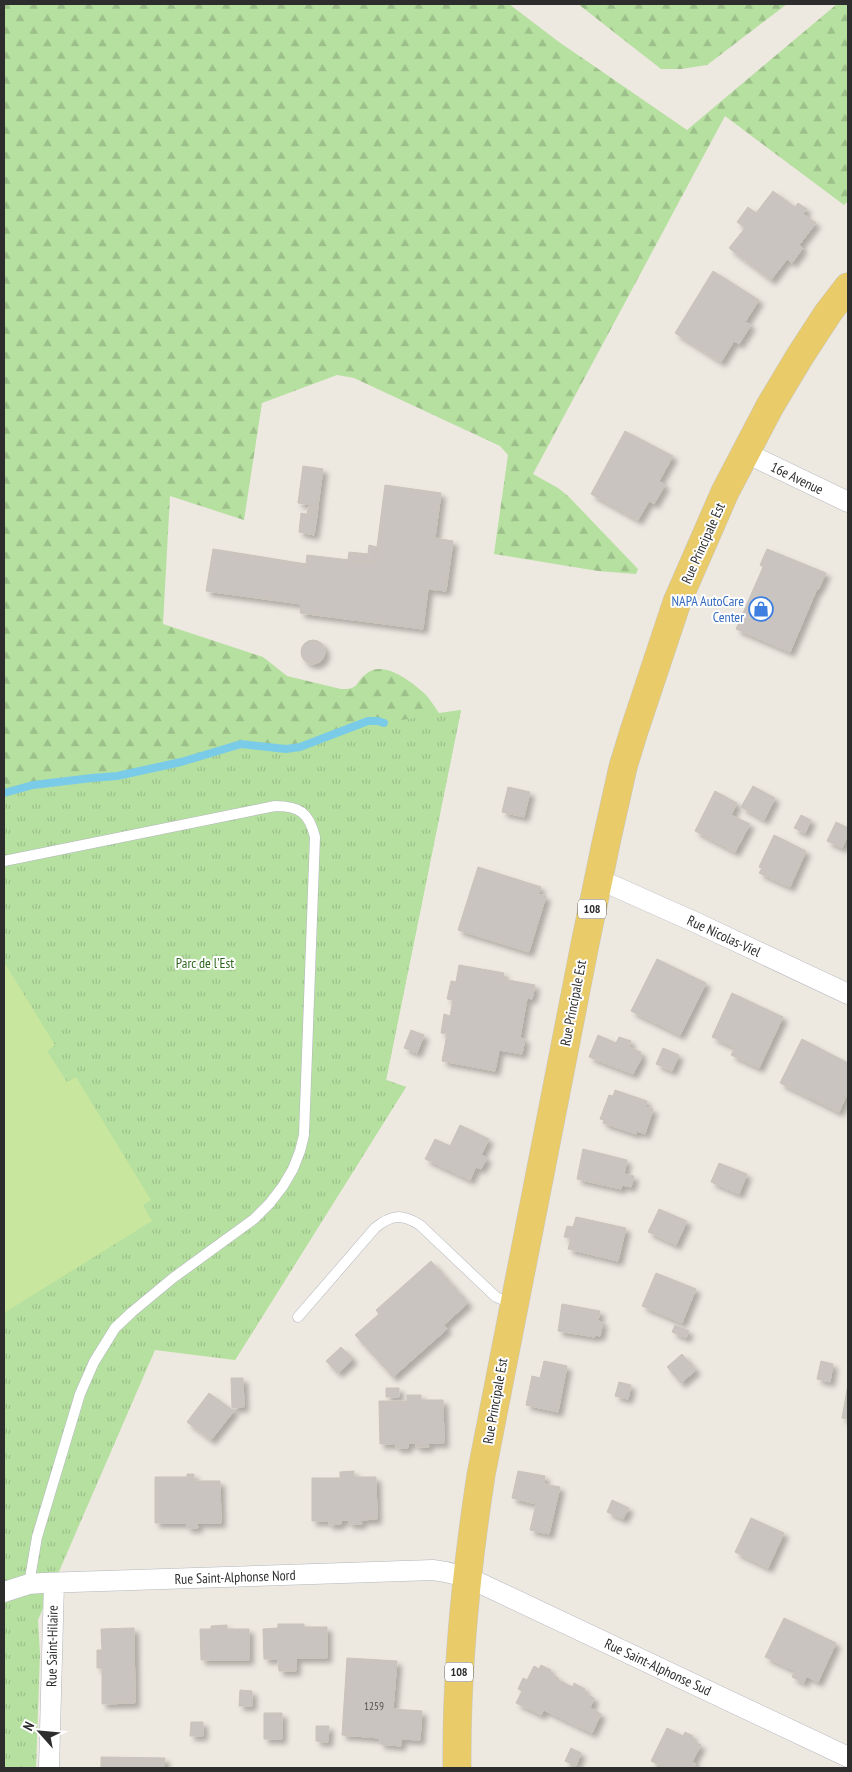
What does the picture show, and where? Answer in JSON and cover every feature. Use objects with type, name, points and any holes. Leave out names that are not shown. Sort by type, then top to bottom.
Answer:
[{"type":"main road","name":"Rue Principale Est","points":[[457,1768],[460,1654],[467,1577],[481,1475],[598,879],[623,767],[670,620],[705,536],[746,453],[800,356],[828,313],[848,287]]},
{"type":"street","name":"16e Avenue","points":[[746,453],[848,502]]},
{"type":"street","name":"Rue Nicolas-Viel","points":[[598,879],[848,994]]},
{"type":"street","name":"Rue Saint-Alphonse Nord","points":[[4,1592],[29,1584],[433,1570],[446,1571],[467,1577]]},
{"type":"street","name":"Rue Saint-Alphonse Sud","points":[[467,1577],[848,1757]]},
{"type":"street","name":"Rue Saint-Hilaire","points":[[49,1768],[54,1583]]},
{"type":"lane","points":[[4,861],[275,806],[290,806],[303,812],[312,823],[315,837],[304,1134],[300,1151],[284,1186],[254,1219],[173,1278],[132,1312],[115,1328],[104,1344],[80,1394],[66,1438],[37,1537],[29,1584]]},
{"type":"lane","points":[[298,1317],[375,1228],[385,1220],[397,1216],[410,1218],[420,1225],[496,1297],[513,1305]]},
{"type":"green space","points":[[4,4],[509,4],[559,42],[687,130],[837,4],[848,4],[848,201],[844,205],[725,116],[533,474],[568,496],[638,569],[636,574],[598,571],[494,554],[508,455],[500,446],[354,378],[337,375],[262,403],[244,520],[170,496],[163,624],[263,657],[287,676],[341,689],[354,687],[366,674],[373,670],[389,671],[405,678],[425,694],[439,713],[461,710],[386,1080],[406,1087],[235,1360],[378,721],[368,721],[300,747],[286,749],[241,744],[181,762],[117,776],[33,785],[4,793]]},
{"type":"green space","points":[[578,4],[787,4],[707,65],[681,69],[661,69]]},
{"type":"green space","name":"Parc de l'Est","points":[[461,710],[386,1080],[406,1087],[235,1360],[155,1350],[38,1620],[40,1654],[36,1768],[4,1768],[4,793],[33,785],[117,776],[181,762],[241,744],[286,749],[300,747],[368,721],[384,723]]},
{"type":"green space","points":[[4,962],[55,1045],[47,1051],[67,1082],[76,1077],[151,1200],[143,1205],[152,1221],[4,1313]]},
{"type":"building","points":[[773,191],[795,207],[798,203],[807,209],[803,214],[816,223],[799,245],[803,248],[792,263],[787,259],[771,280],[729,248],[745,228],[737,222],[748,207],[756,213]]},
{"type":"building","points":[[713,271],[759,300],[745,322],[751,325],[739,344],[734,341],[721,362],[675,333]]},
{"type":"building","points":[[625,431],[673,456],[659,481],[665,485],[654,504],[649,501],[638,520],[591,494]]},
{"type":"building","points":[[303,466],[323,469],[318,506],[298,503]]},
{"type":"building","points":[[385,485],[441,493],[435,538],[453,541],[446,591],[428,589],[423,629],[300,613],[301,604],[206,591],[213,549],[306,564],[307,555],[375,563]]},
{"type":"building","points":[[309,505],[318,506],[317,516],[307,514]]},
{"type":"building","points":[[301,513],[317,516],[314,535],[299,532]]},
{"type":"building","points":[[369,545],[377,547],[375,563],[348,560],[349,552],[368,554]]},
{"type":"building","points":[[767,549],[826,573],[817,589],[790,652],[736,629],[763,567],[760,565]]},
{"type":"building","points":[[313,640],[322,643],[325,652],[322,661],[313,664],[304,661],[301,652],[304,643]]},
{"type":"building","points":[[753,786],[775,798],[764,820],[741,807]]},
{"type":"building","points":[[508,787],[530,792],[524,817],[502,812]]},
{"type":"building","points":[[715,791],[737,803],[731,815],[750,824],[735,852],[695,831]]},
{"type":"building","points":[[801,815],[811,820],[805,833],[794,828]]},
{"type":"building","points":[[836,822],[848,828],[848,835],[842,848],[827,841]]},
{"type":"building","points":[[774,835],[806,851],[790,887],[759,873],[762,868],[759,867]]},
{"type":"building","points":[[478,867],[541,887],[538,894],[546,896],[529,952],[458,930]]},
{"type":"building","points":[[657,959],[706,983],[680,1035],[631,1011]]},
{"type":"building","points":[[459,965],[504,973],[503,979],[535,985],[532,999],[527,998],[520,1038],[525,1039],[522,1054],[499,1050],[495,1071],[442,1061],[447,1034],[441,1033],[444,1014],[450,1016],[453,1000],[447,999],[451,981],[456,982]]},
{"type":"building","points":[[732,993],[783,1017],[759,1068],[731,1055],[735,1048],[712,1037]]},
{"type":"building","points":[[411,1030],[424,1035],[417,1053],[404,1048]]},
{"type":"building","points":[[598,1035],[616,1043],[619,1037],[631,1041],[629,1047],[641,1052],[640,1056],[642,1057],[633,1074],[589,1057]]},
{"type":"building","points":[[802,1039],[848,1063],[848,1092],[839,1112],[780,1083]]},
{"type":"building","points":[[663,1048],[679,1055],[672,1071],[656,1064]]},
{"type":"building","points":[[615,1090],[647,1101],[645,1107],[653,1109],[645,1134],[637,1131],[636,1134],[603,1123],[604,1120],[600,1119],[609,1095],[613,1096]]},
{"type":"building","points":[[460,1125],[489,1139],[481,1155],[487,1158],[481,1169],[476,1167],[470,1180],[425,1159],[435,1139],[450,1146]]},
{"type":"building","points":[[583,1149],[627,1160],[624,1174],[634,1176],[631,1187],[622,1185],[621,1189],[577,1179]]},
{"type":"building","points":[[719,1163],[747,1174],[739,1194],[711,1182]]},
{"type":"building","points":[[659,1209],[687,1221],[676,1245],[648,1232]]},
{"type":"building","points":[[576,1217],[626,1228],[618,1261],[568,1249],[571,1238],[564,1237],[567,1226],[573,1227]]},
{"type":"building","points":[[431,1261],[468,1303],[444,1325],[447,1329],[393,1377],[355,1335],[379,1314],[376,1310]]},
{"type":"building","points":[[656,1273],[696,1289],[682,1323],[642,1306]]},
{"type":"building","points":[[562,1304],[600,1311],[598,1321],[603,1322],[600,1336],[596,1335],[595,1337],[558,1331]]},
{"type":"building","points":[[675,1325],[689,1331],[686,1338],[672,1332]]},
{"type":"building","points":[[341,1347],[353,1359],[338,1373],[326,1361]]},
{"type":"building","points":[[682,1354],[696,1370],[681,1383],[667,1367]]},
{"type":"building","points":[[544,1361],[567,1366],[558,1412],[526,1405],[532,1376],[540,1378]]},
{"type":"building","points":[[821,1361],[833,1364],[830,1382],[817,1379]]},
{"type":"building","points":[[231,1378],[243,1378],[244,1407],[232,1408]]},
{"type":"building","points":[[619,1382],[631,1385],[628,1399],[615,1396]]},
{"type":"building","points":[[848,1384],[848,1419],[842,1418]]},
{"type":"building","points":[[386,1388],[399,1388],[399,1397],[386,1397]]},
{"type":"building","points":[[209,1393],[234,1411],[211,1440],[187,1422]]},
{"type":"building","points":[[407,1395],[421,1395],[421,1400],[443,1400],[444,1443],[428,1443],[429,1447],[416,1447],[416,1443],[408,1443],[408,1448],[396,1448],[396,1444],[380,1444],[379,1401],[407,1401]]},
{"type":"building","points":[[354,1471],[354,1477],[376,1477],[377,1519],[361,1520],[362,1524],[349,1524],[349,1520],[341,1520],[341,1524],[329,1525],[329,1521],[312,1521],[312,1478],[340,1478],[340,1472]]},
{"type":"building","points":[[518,1471],[545,1476],[544,1484],[560,1487],[549,1534],[530,1530],[536,1504],[512,1498]]},
{"type":"building","points":[[187,1474],[194,1474],[194,1481],[220,1481],[221,1523],[197,1523],[198,1528],[187,1528],[187,1523],[155,1523],[155,1477],[187,1477]]},
{"type":"building","points":[[612,1500],[629,1508],[623,1519],[607,1512]]},
{"type":"building","points":[[751,1518],[784,1533],[768,1568],[735,1552]]},
{"type":"building","points":[[784,1618],[836,1643],[818,1682],[806,1676],[804,1683],[792,1677],[795,1671],[765,1657]]},
{"type":"building","points":[[278,1624],[304,1624],[304,1627],[327,1627],[327,1658],[296,1658],[296,1671],[279,1671],[278,1659],[264,1659],[263,1629],[278,1628]]},
{"type":"building","points":[[227,1625],[227,1629],[249,1629],[249,1660],[201,1660],[200,1629],[211,1629],[211,1626]]},
{"type":"building","points":[[134,1628],[135,1703],[102,1704],[102,1668],[97,1668],[97,1650],[102,1650],[101,1629]]},
{"type":"building","points":[[347,1658],[397,1661],[393,1709],[422,1711],[420,1740],[401,1739],[401,1746],[380,1744],[380,1738],[342,1735]]},
{"type":"building","points":[[541,1665],[551,1670],[549,1674],[559,1678],[558,1680],[573,1687],[574,1683],[585,1689],[584,1693],[594,1698],[590,1708],[601,1714],[592,1733],[544,1710],[541,1715],[516,1703],[522,1691],[518,1689],[523,1678],[527,1680],[534,1666],[539,1669]]},
{"type":"building","points":[[240,1690],[252,1691],[252,1706],[239,1706]]},
{"type":"building","points":[[264,1713],[282,1713],[282,1739],[264,1739]]},
{"type":"building","points":[[191,1722],[203,1722],[203,1736],[190,1736]]},
{"type":"building","points":[[316,1726],[329,1726],[328,1742],[316,1741]]},
{"type":"building","points":[[667,1728],[683,1736],[685,1732],[693,1736],[691,1740],[701,1745],[692,1762],[695,1763],[696,1768],[666,1768],[651,1761]]},
{"type":"building","points":[[571,1748],[581,1753],[576,1766],[565,1761]]},
{"type":"building","points":[[101,1757],[165,1758],[164,1768],[101,1768]]},
{"type":"waterway","points":[[4,793],[33,785],[117,776],[181,762],[241,744],[286,749],[300,747],[368,721],[384,723]]},
{"type":"place","name":"NAPA AutoCare Center","points":[[761,609]]}]
